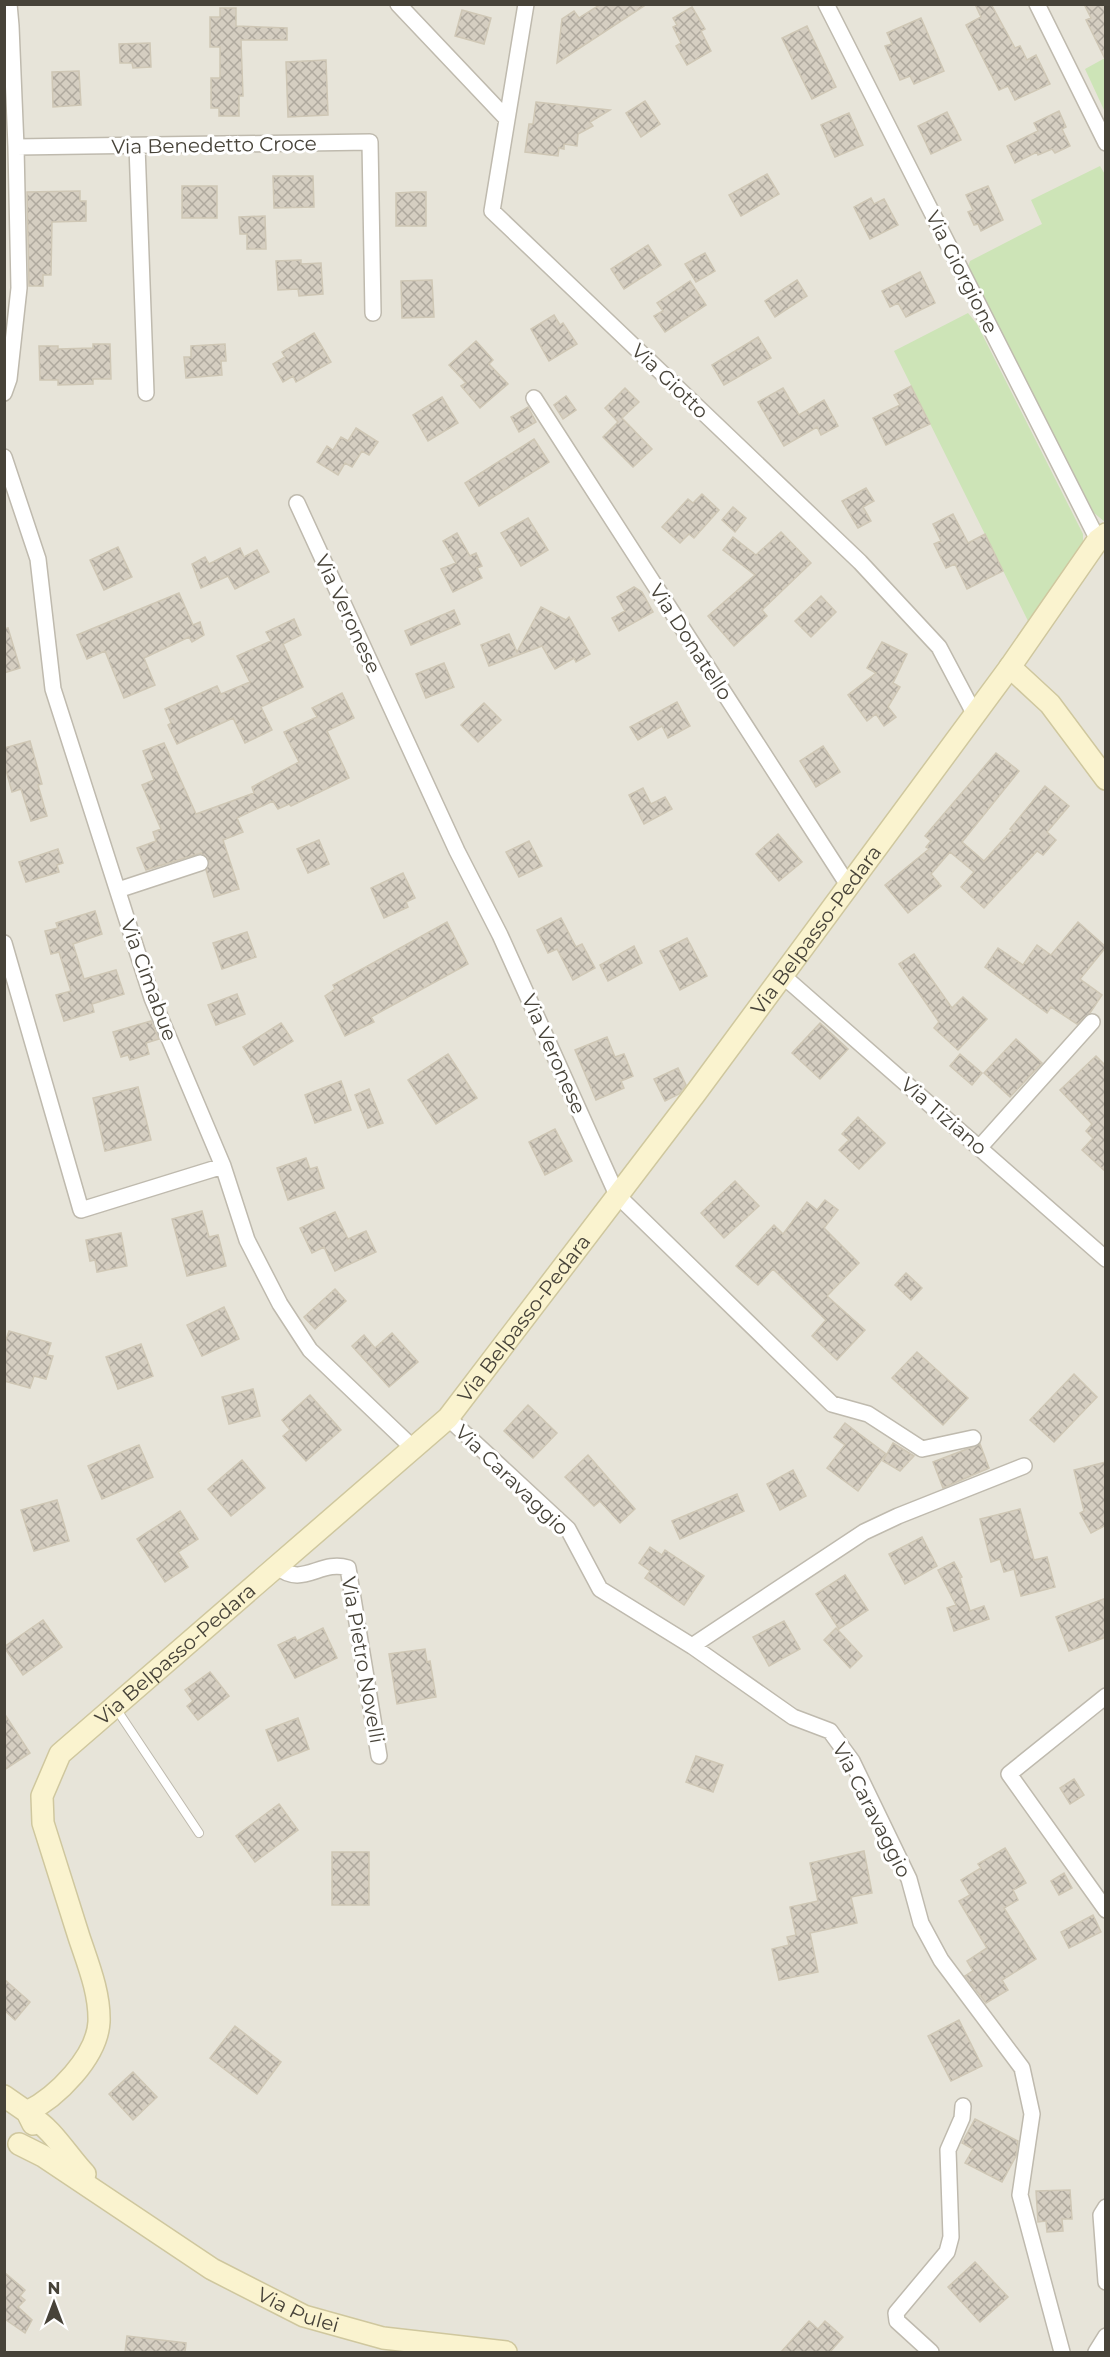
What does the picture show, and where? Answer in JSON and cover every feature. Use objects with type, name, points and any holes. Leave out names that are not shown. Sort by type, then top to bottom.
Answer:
[{"type":"street","points":[[4,393],[9,380],[19,288],[16,147],[8,27],[9,4]]},
{"type":"street","points":[[398,4],[507,119]]},
{"type":"street","name":"Via Giotto","points":[[526,4],[492,212],[860,562],[939,647],[975,715]]},
{"type":"street","name":"Via Giorgione","points":[[826,4],[1102,537]]},
{"type":"street","points":[[1037,4],[1106,143]]},
{"type":"street","name":"Via Benedetto Croce","points":[[16,147],[370,142],[373,312]]},
{"type":"street","points":[[137,146],[146,393]]},
{"type":"street","name":"Via Donatello","points":[[534,398],[848,885]]},
{"type":"street","name":"Via Cimabue","points":[[4,457],[38,559],[53,689],[152,998],[223,1167],[251,1249],[280,1304],[310,1350],[412,1447]]},
{"type":"street","name":"Via Veronese","points":[[297,503],[452,840],[500,935],[617,1195],[832,1404],[868,1414],[922,1449],[973,1438]]},
{"type":"street","name":"Via Belpasso-Pedara","points":[[25,2128],[73,2072],[95,2042],[99,2022],[98,2003],[43,1823],[42,1796],[60,1754],[448,1418],[782,975],[975,715],[1102,537]]},
{"type":"street","points":[[1010,667],[1050,705],[1106,779]]},
{"type":"street","points":[[118,890],[200,863]]},
{"type":"street","points":[[4,943],[81,1210],[223,1167]]},
{"type":"street","name":"Via Tiziano","points":[[782,975],[1106,1258]]},
{"type":"street","points":[[980,1147],[1092,1022]]},
{"type":"street","name":"Via Caravaggio","points":[[448,1418],[568,1529],[600,1589],[692,1646],[792,1717],[831,1731],[852,1761],[909,1879],[921,1923],[941,1960],[1022,2068],[1032,2114],[1020,2195],[1062,2352]]},
{"type":"street","points":[[692,1646],[864,1532],[1024,1466]]},
{"type":"street","name":"Via Pietro Novelli","points":[[276,1566],[290,1575],[297,1576],[339,1566],[348,1568],[379,1756]]},
{"type":"street","points":[[1106,1696],[1009,1774],[1106,1910]]},
{"type":"street","points":[[4,2096],[43,2156],[113,2202]]},
{"type":"street","points":[[931,2352],[897,2321],[896,2313],[947,2252],[951,2237],[948,2150],[962,2118],[963,2106]]},
{"type":"street","points":[[25,2128],[63,2151],[113,2202]]},
{"type":"street","name":"Via Pulei","points":[[113,2202],[212,2269],[304,2316],[383,2338],[506,2352]]},
{"type":"street","points":[[1106,2207],[1101,2215],[1101,2246],[1106,2282]]},
{"type":"street","points":[[1096,2352],[1106,2336]]},
{"type":"lane","points":[[115,1706],[199,1833]]},
{"type":"shaded area","points":[[5,5],[1105,5],[1105,2352],[5,2352]]},
{"type":"green space","points":[[1105,58],[1105,112],[1085,69]]},
{"type":"green space","points":[[1100,166],[1106,176],[1105,522],[1094,513],[968,267],[970,261],[1042,224],[1031,200]]},
{"type":"green space","points":[[968,313],[977,324],[1083,534],[1083,547],[1028,621],[894,351]]},
{"type":"building","points":[[601,4],[647,4],[557,63],[562,19],[574,11],[579,18]]},
{"type":"building","points":[[975,4],[991,4],[1015,48],[1020,46],[1027,60],[1036,55],[1050,84],[1015,100],[1008,86],[999,90],[966,25],[981,17]]},
{"type":"building","points":[[1084,4],[1106,4],[1106,61],[1086,20],[1091,18]]},
{"type":"building","points":[[692,7],[705,29],[701,31],[711,51],[687,65],[676,46],[681,43],[673,27],[677,25],[673,18]]},
{"type":"building","points":[[220,8],[236,8],[236,26],[287,28],[287,40],[241,40],[243,96],[239,96],[239,116],[219,116],[219,108],[211,108],[211,78],[220,78],[220,47],[210,47],[210,17],[220,17]]},
{"type":"building","points":[[462,10],[491,18],[484,44],[455,36]]},
{"type":"building","points":[[921,18],[944,71],[914,84],[910,76],[900,80],[885,46],[892,44],[887,33]]},
{"type":"building","points":[[807,26],[836,87],[812,99],[782,38]]},
{"type":"building","points":[[150,43],[151,67],[133,68],[132,63],[120,63],[119,44]]},
{"type":"building","points":[[326,60],[328,115],[288,117],[286,62]]},
{"type":"building","points":[[79,71],[81,105],[53,107],[52,72]]},
{"type":"building","points":[[645,101],[660,124],[641,137],[626,113]]},
{"type":"building","points":[[536,102],[610,110],[590,122],[593,126],[578,134],[577,146],[564,144],[564,149],[559,148],[558,156],[525,152],[529,124],[533,124]]},
{"type":"building","points":[[1059,111],[1066,127],[1062,129],[1070,146],[1055,153],[1052,149],[1038,155],[1037,152],[1015,163],[1007,146],[1038,131],[1034,123]]},
{"type":"building","points":[[947,112],[961,140],[931,154],[918,126]]},
{"type":"building","points":[[849,113],[863,145],[835,157],[821,125]]},
{"type":"building","points":[[767,174],[779,194],[741,216],[729,195]]},
{"type":"building","points":[[273,176],[313,176],[314,207],[274,208]]},
{"type":"building","points":[[182,186],[217,186],[217,218],[182,218]]},
{"type":"building","points":[[988,186],[1003,220],[981,231],[978,224],[974,225],[968,212],[973,210],[966,195]]},
{"type":"building","points":[[80,191],[80,201],[86,201],[86,221],[52,222],[51,275],[43,275],[43,286],[29,286],[27,192]]},
{"type":"building","points":[[426,192],[426,226],[396,226],[396,193]]},
{"type":"building","points":[[871,198],[874,204],[884,199],[898,225],[870,239],[854,207]]},
{"type":"building","points":[[265,216],[266,249],[247,249],[247,234],[240,234],[239,217]]},
{"type":"building","points":[[648,245],[661,265],[624,289],[611,269]]},
{"type":"building","points":[[705,253],[715,271],[696,282],[685,264]]},
{"type":"building","points":[[301,260],[301,264],[321,263],[323,294],[299,296],[298,289],[278,290],[276,261]]},
{"type":"building","points":[[920,272],[935,303],[906,317],[898,303],[890,307],[882,291]]},
{"type":"building","points":[[432,280],[434,317],[402,318],[401,281]]},
{"type":"building","points":[[797,280],[807,296],[775,317],[765,301]]},
{"type":"building","points":[[690,281],[706,305],[665,332],[654,316],[663,311],[657,303]]},
{"type":"building","points":[[554,315],[560,325],[563,323],[577,344],[549,361],[531,329]]},
{"type":"building","points":[[314,333],[331,362],[296,382],[293,376],[283,382],[273,364],[285,357],[282,352]]},
{"type":"building","points":[[758,337],[771,358],[724,385],[712,365]]},
{"type":"building","points":[[476,341],[493,360],[489,364],[508,384],[480,408],[461,386],[466,383],[449,365]]},
{"type":"building","points":[[93,344],[110,344],[111,379],[93,379],[93,384],[58,385],[58,380],[40,380],[39,346],[58,346],[58,349],[93,348]]},
{"type":"building","points":[[225,344],[226,361],[221,361],[222,375],[186,378],[184,357],[191,357],[191,346]]},
{"type":"building","points":[[911,386],[930,424],[886,445],[873,418],[900,405],[894,395]]},
{"type":"building","points":[[625,388],[639,402],[622,418],[652,449],[633,467],[603,437],[618,422],[605,408]]},
{"type":"building","points":[[783,388],[799,415],[824,400],[838,426],[821,435],[817,427],[784,446],[758,402]]},
{"type":"building","points":[[566,396],[576,410],[563,419],[554,405]]},
{"type":"building","points":[[442,397],[458,423],[428,441],[413,415]]},
{"type":"building","points":[[528,407],[536,422],[519,432],[511,417]]},
{"type":"building","points":[[356,428],[378,442],[369,455],[362,451],[352,467],[345,463],[338,475],[317,462],[327,446],[333,450],[341,437],[348,441]]},
{"type":"building","points":[[534,439],[549,462],[479,506],[465,483]]},
{"type":"building","points":[[866,488],[874,501],[863,507],[871,521],[858,528],[842,501]]},
{"type":"building","points":[[702,494],[719,510],[694,538],[689,534],[680,543],[662,527],[688,499],[693,503]]},
{"type":"building","points":[[733,507],[746,518],[735,532],[722,520]]},
{"type":"building","points":[[953,514],[968,543],[985,534],[1003,571],[967,589],[955,564],[946,568],[934,544],[941,541],[933,524]]},
{"type":"building","points":[[528,518],[548,550],[521,566],[501,533]]},
{"type":"building","points":[[781,532],[811,563],[762,610],[767,616],[734,646],[708,616],[755,575],[723,550],[733,537],[756,555]]},
{"type":"building","points":[[457,533],[470,556],[476,553],[482,566],[477,568],[482,578],[453,592],[441,569],[456,563],[443,541]]},
{"type":"building","points":[[118,547],[132,577],[104,590],[90,560]]},
{"type":"building","points":[[240,548],[244,557],[257,550],[269,572],[235,589],[228,576],[201,588],[192,564],[205,557],[209,564]]},
{"type":"building","points":[[634,587],[642,592],[653,612],[619,631],[612,618],[625,611],[617,597]]},
{"type":"building","points":[[179,593],[193,625],[200,622],[204,635],[192,642],[189,637],[144,658],[155,685],[124,698],[105,651],[87,659],[77,635]]},
{"type":"building","points":[[821,596],[836,612],[811,637],[795,621]]},
{"type":"building","points":[[541,607],[566,620],[569,617],[590,654],[576,662],[574,658],[555,669],[542,646],[489,666],[481,645],[509,634],[517,652]]},
{"type":"building","points":[[454,610],[460,624],[411,645],[405,631]]},
{"type":"building","points":[[294,619],[301,635],[283,644],[303,687],[261,707],[272,730],[245,743],[233,718],[177,744],[168,725],[171,723],[165,709],[217,686],[221,694],[250,682],[237,656],[271,641],[266,632]]},
{"type":"building","points":[[8,628],[20,668],[4,673],[4,629]]},
{"type":"building","points":[[882,642],[907,654],[893,683],[900,687],[888,707],[896,717],[884,726],[876,714],[867,721],[848,695],[876,673],[867,668]]},
{"type":"building","points":[[444,663],[454,687],[426,698],[416,674]]},
{"type":"building","points":[[342,693],[354,718],[327,731],[349,778],[291,806],[289,804],[278,809],[273,801],[237,818],[243,832],[223,840],[239,889],[214,897],[206,870],[209,861],[201,853],[146,870],[137,848],[156,841],[153,832],[161,829],[142,785],[154,780],[143,751],[164,743],[196,814],[254,793],[252,787],[299,762],[284,732],[317,717],[312,708]]},
{"type":"building","points":[[677,702],[690,726],[668,738],[662,726],[638,740],[630,727]]},
{"type":"building","points":[[484,703],[501,720],[478,742],[461,725]]},
{"type":"building","points":[[30,741],[42,784],[38,785],[47,816],[31,821],[21,789],[12,792],[4,763],[4,748]]},
{"type":"building","points":[[823,746],[840,772],[816,787],[800,761]]},
{"type":"building","points":[[996,753],[1019,771],[962,842],[984,861],[1012,830],[1010,829],[1045,786],[1069,806],[1047,832],[1056,840],[1043,855],[1037,851],[984,908],[961,887],[974,872],[950,852],[931,874],[941,886],[908,913],[885,885],[929,849],[926,847],[931,841],[925,836]]},
{"type":"building","points":[[643,788],[651,804],[665,797],[672,809],[644,824],[629,795]]},
{"type":"building","points":[[778,834],[802,862],[779,881],[756,854]]},
{"type":"building","points":[[319,840],[329,864],[308,873],[297,849]]},
{"type":"building","points":[[529,841],[542,866],[519,877],[506,852]]},
{"type":"building","points":[[58,849],[63,863],[57,865],[59,872],[26,882],[19,862]]},
{"type":"building","points":[[403,873],[415,898],[406,902],[408,907],[384,918],[371,888]]},
{"type":"building","points":[[95,911],[102,934],[73,944],[84,979],[116,970],[124,994],[92,1004],[94,1012],[64,1021],[56,995],[71,991],[59,952],[51,954],[45,931],[58,928],[56,923]]},
{"type":"building","points":[[561,918],[576,947],[582,944],[595,968],[573,980],[557,949],[548,953],[537,930]]},
{"type":"building","points":[[447,922],[468,964],[371,1017],[374,1022],[345,1036],[325,996],[335,989],[333,985]]},
{"type":"building","points":[[1078,922],[1106,947],[1080,979],[1102,995],[1090,1013],[1077,1024],[1051,1007],[1047,1013],[985,967],[998,948],[1023,965],[1037,945],[1051,955]]},
{"type":"building","points":[[247,932],[256,957],[222,969],[213,943]]},
{"type":"building","points":[[687,938],[707,976],[680,990],[660,951]]},
{"type":"building","points":[[634,946],[642,963],[608,981],[600,965]]},
{"type":"building","points":[[914,954],[952,1008],[963,997],[987,1019],[958,1050],[934,1028],[939,1022],[899,964]]},
{"type":"building","points":[[237,994],[245,1014],[216,1025],[208,1005]]},
{"type":"building","points":[[151,1021],[159,1039],[146,1043],[149,1054],[130,1060],[128,1055],[121,1057],[113,1032]]},
{"type":"building","points":[[281,1023],[293,1041],[254,1065],[243,1047]]},
{"type":"building","points":[[820,1023],[848,1049],[820,1079],[792,1053]]},
{"type":"building","points":[[607,1037],[615,1057],[624,1054],[633,1076],[621,1081],[624,1088],[596,1100],[575,1050]]},
{"type":"building","points":[[1016,1039],[1042,1063],[1010,1097],[984,1073]]},
{"type":"building","points":[[448,1054],[477,1098],[436,1124],[408,1080]]},
{"type":"building","points":[[960,1054],[982,1073],[972,1085],[950,1066]]},
{"type":"building","points":[[1096,1056],[1106,1066],[1106,1172],[1082,1150],[1093,1138],[1086,1131],[1092,1124],[1060,1090]]},
{"type":"building","points":[[678,1068],[686,1085],[679,1094],[665,1101],[654,1079]]},
{"type":"building","points":[[341,1081],[351,1110],[315,1123],[305,1095]]},
{"type":"building","points":[[138,1087],[151,1140],[105,1151],[93,1098]]},
{"type":"building","points":[[369,1089],[383,1123],[368,1128],[355,1095]]},
{"type":"building","points":[[858,1117],[885,1143],[859,1169],[839,1150],[849,1140],[842,1134]]},
{"type":"building","points":[[555,1129],[572,1161],[545,1175],[529,1142]]},
{"type":"building","points":[[306,1158],[310,1169],[317,1167],[324,1188],[288,1200],[277,1168]]},
{"type":"building","points":[[735,1181],[759,1206],[724,1238],[701,1213]]},
{"type":"building","points":[[825,1200],[838,1210],[824,1228],[859,1263],[827,1296],[865,1330],[837,1360],[812,1336],[826,1320],[773,1269],[758,1285],[736,1266],[774,1225],[783,1234],[807,1202],[817,1210]]},
{"type":"building","points":[[202,1211],[209,1237],[218,1235],[226,1266],[187,1276],[172,1219]]},
{"type":"building","points":[[335,1212],[348,1239],[366,1231],[376,1252],[335,1271],[324,1247],[312,1253],[300,1228]]},
{"type":"building","points":[[121,1233],[127,1266],[97,1272],[95,1260],[90,1261],[86,1240]]},
{"type":"building","points":[[906,1273],[922,1288],[911,1300],[895,1285]]},
{"type":"building","points":[[335,1289],[346,1301],[315,1329],[304,1317]]},
{"type":"building","points":[[224,1307],[239,1339],[202,1356],[187,1325]]},
{"type":"building","points":[[9,1331],[51,1343],[47,1355],[53,1356],[46,1379],[34,1376],[30,1388],[4,1381],[4,1346]]},
{"type":"building","points":[[392,1333],[418,1362],[389,1387],[352,1346],[364,1335],[375,1348]]},
{"type":"building","points":[[141,1344],[153,1376],[118,1389],[106,1357]]},
{"type":"building","points":[[917,1352],[968,1398],[943,1425],[892,1378]]},
{"type":"building","points":[[1074,1374],[1097,1397],[1054,1442],[1030,1420]]},
{"type":"building","points":[[253,1389],[260,1416],[229,1424],[222,1397]]},
{"type":"building","points":[[310,1395],[341,1430],[306,1461],[283,1436],[290,1430],[282,1420]]},
{"type":"building","points":[[528,1405],[557,1433],[533,1458],[504,1431]]},
{"type":"building","points":[[845,1423],[886,1454],[858,1491],[827,1468],[845,1445],[834,1437]]},
{"type":"building","points":[[893,1443],[914,1456],[900,1471],[883,1461]]},
{"type":"building","points":[[980,1444],[989,1468],[943,1488],[933,1462]]},
{"type":"building","points":[[139,1445],[153,1477],[102,1499],[88,1466]]},
{"type":"building","points":[[588,1455],[635,1509],[620,1523],[600,1501],[594,1506],[565,1477]]},
{"type":"building","points":[[242,1460],[265,1488],[231,1516],[208,1489]]},
{"type":"building","points":[[1106,1462],[1106,1525],[1091,1533],[1080,1513],[1084,1511],[1074,1470]]},
{"type":"building","points":[[793,1470],[806,1496],[780,1510],[767,1484]]},
{"type":"building","points":[[737,1494],[744,1511],[680,1539],[672,1521]]},
{"type":"building","points":[[57,1500],[69,1541],[34,1551],[21,1510]]},
{"type":"building","points":[[1020,1509],[1034,1560],[1047,1557],[1055,1587],[1021,1596],[1014,1569],[1004,1572],[1000,1559],[991,1562],[980,1519]]},
{"type":"building","points":[[180,1511],[198,1539],[178,1552],[188,1567],[165,1582],[137,1539]]},
{"type":"building","points":[[922,1537],[937,1566],[905,1584],[889,1554]]},
{"type":"building","points":[[650,1547],[662,1555],[665,1550],[704,1576],[684,1605],[645,1578],[650,1571],[639,1563]]},
{"type":"building","points":[[954,1562],[962,1577],[960,1578],[970,1611],[984,1606],[989,1619],[954,1631],[947,1608],[956,1605],[938,1570]]},
{"type":"building","points":[[845,1575],[868,1610],[839,1629],[816,1594]]},
{"type":"building","points":[[1106,1598],[1106,1637],[1069,1651],[1056,1617]]},
{"type":"building","points":[[43,1620],[62,1647],[23,1675],[4,1647]]},
{"type":"building","points":[[784,1621],[800,1649],[769,1666],[753,1637]]},
{"type":"building","points":[[323,1628],[337,1658],[295,1678],[278,1645],[295,1637],[297,1641]]},
{"type":"building","points":[[836,1628],[862,1656],[850,1668],[824,1640]]},
{"type":"building","points":[[425,1649],[427,1662],[430,1661],[436,1697],[397,1704],[389,1654]]},
{"type":"building","points":[[210,1672],[229,1696],[198,1720],[187,1706],[193,1701],[185,1690]]},
{"type":"building","points":[[4,1713],[30,1753],[4,1770]]},
{"type":"building","points":[[298,1718],[309,1749],[278,1761],[266,1730]]},
{"type":"building","points":[[696,1756],[723,1765],[713,1792],[686,1782]]},
{"type":"building","points":[[1074,1779],[1084,1795],[1070,1804],[1060,1788]]},
{"type":"building","points":[[279,1804],[298,1830],[255,1862],[236,1836]]},
{"type":"building","points":[[1005,1848],[1026,1883],[1013,1890],[1018,1900],[1004,1908],[1036,1959],[1002,1980],[1008,1990],[986,2003],[965,1976],[973,1971],[967,1961],[987,1948],[959,1901],[970,1895],[961,1880],[981,1868],[978,1864]]},
{"type":"building","points":[[864,1851],[872,1893],[851,1897],[857,1923],[810,1933],[818,1972],[779,1980],[772,1949],[789,1945],[787,1937],[796,1935],[790,1907],[818,1901],[810,1863]]},
{"type":"building","points":[[332,1852],[369,1852],[369,1905],[332,1905]]},
{"type":"building","points":[[1064,1873],[1072,1888],[1059,1895],[1051,1881]]},
{"type":"building","points":[[1093,1915],[1101,1932],[1069,1948],[1061,1932]]},
{"type":"building","points":[[4,1979],[30,2002],[15,2020],[4,2010]]},
{"type":"building","points":[[959,2020],[982,2066],[951,2081],[928,2036]]},
{"type":"building","points":[[235,2026],[281,2062],[257,2094],[210,2058]]},
{"type":"building","points":[[133,2072],[157,2097],[133,2120],[109,2094]]},
{"type":"building","points":[[975,2119],[1018,2141],[1016,2156],[1002,2182],[965,2163],[973,2149],[962,2143]]},
{"type":"building","points":[[1070,2190],[1072,2219],[1062,2219],[1063,2231],[1047,2232],[1046,2221],[1038,2222],[1036,2191]]},
{"type":"building","points":[[975,2262],[1008,2297],[980,2322],[948,2287]]},
{"type":"building","points":[[4,2272],[25,2290],[20,2296],[25,2300],[18,2307],[32,2320],[25,2333],[6,2320],[4,2322]]},
{"type":"building","points":[[809,2321],[818,2329],[825,2321],[843,2337],[830,2352],[781,2352]]},
{"type":"building","points":[[127,2336],[186,2343],[185,2352],[125,2352]]}]
